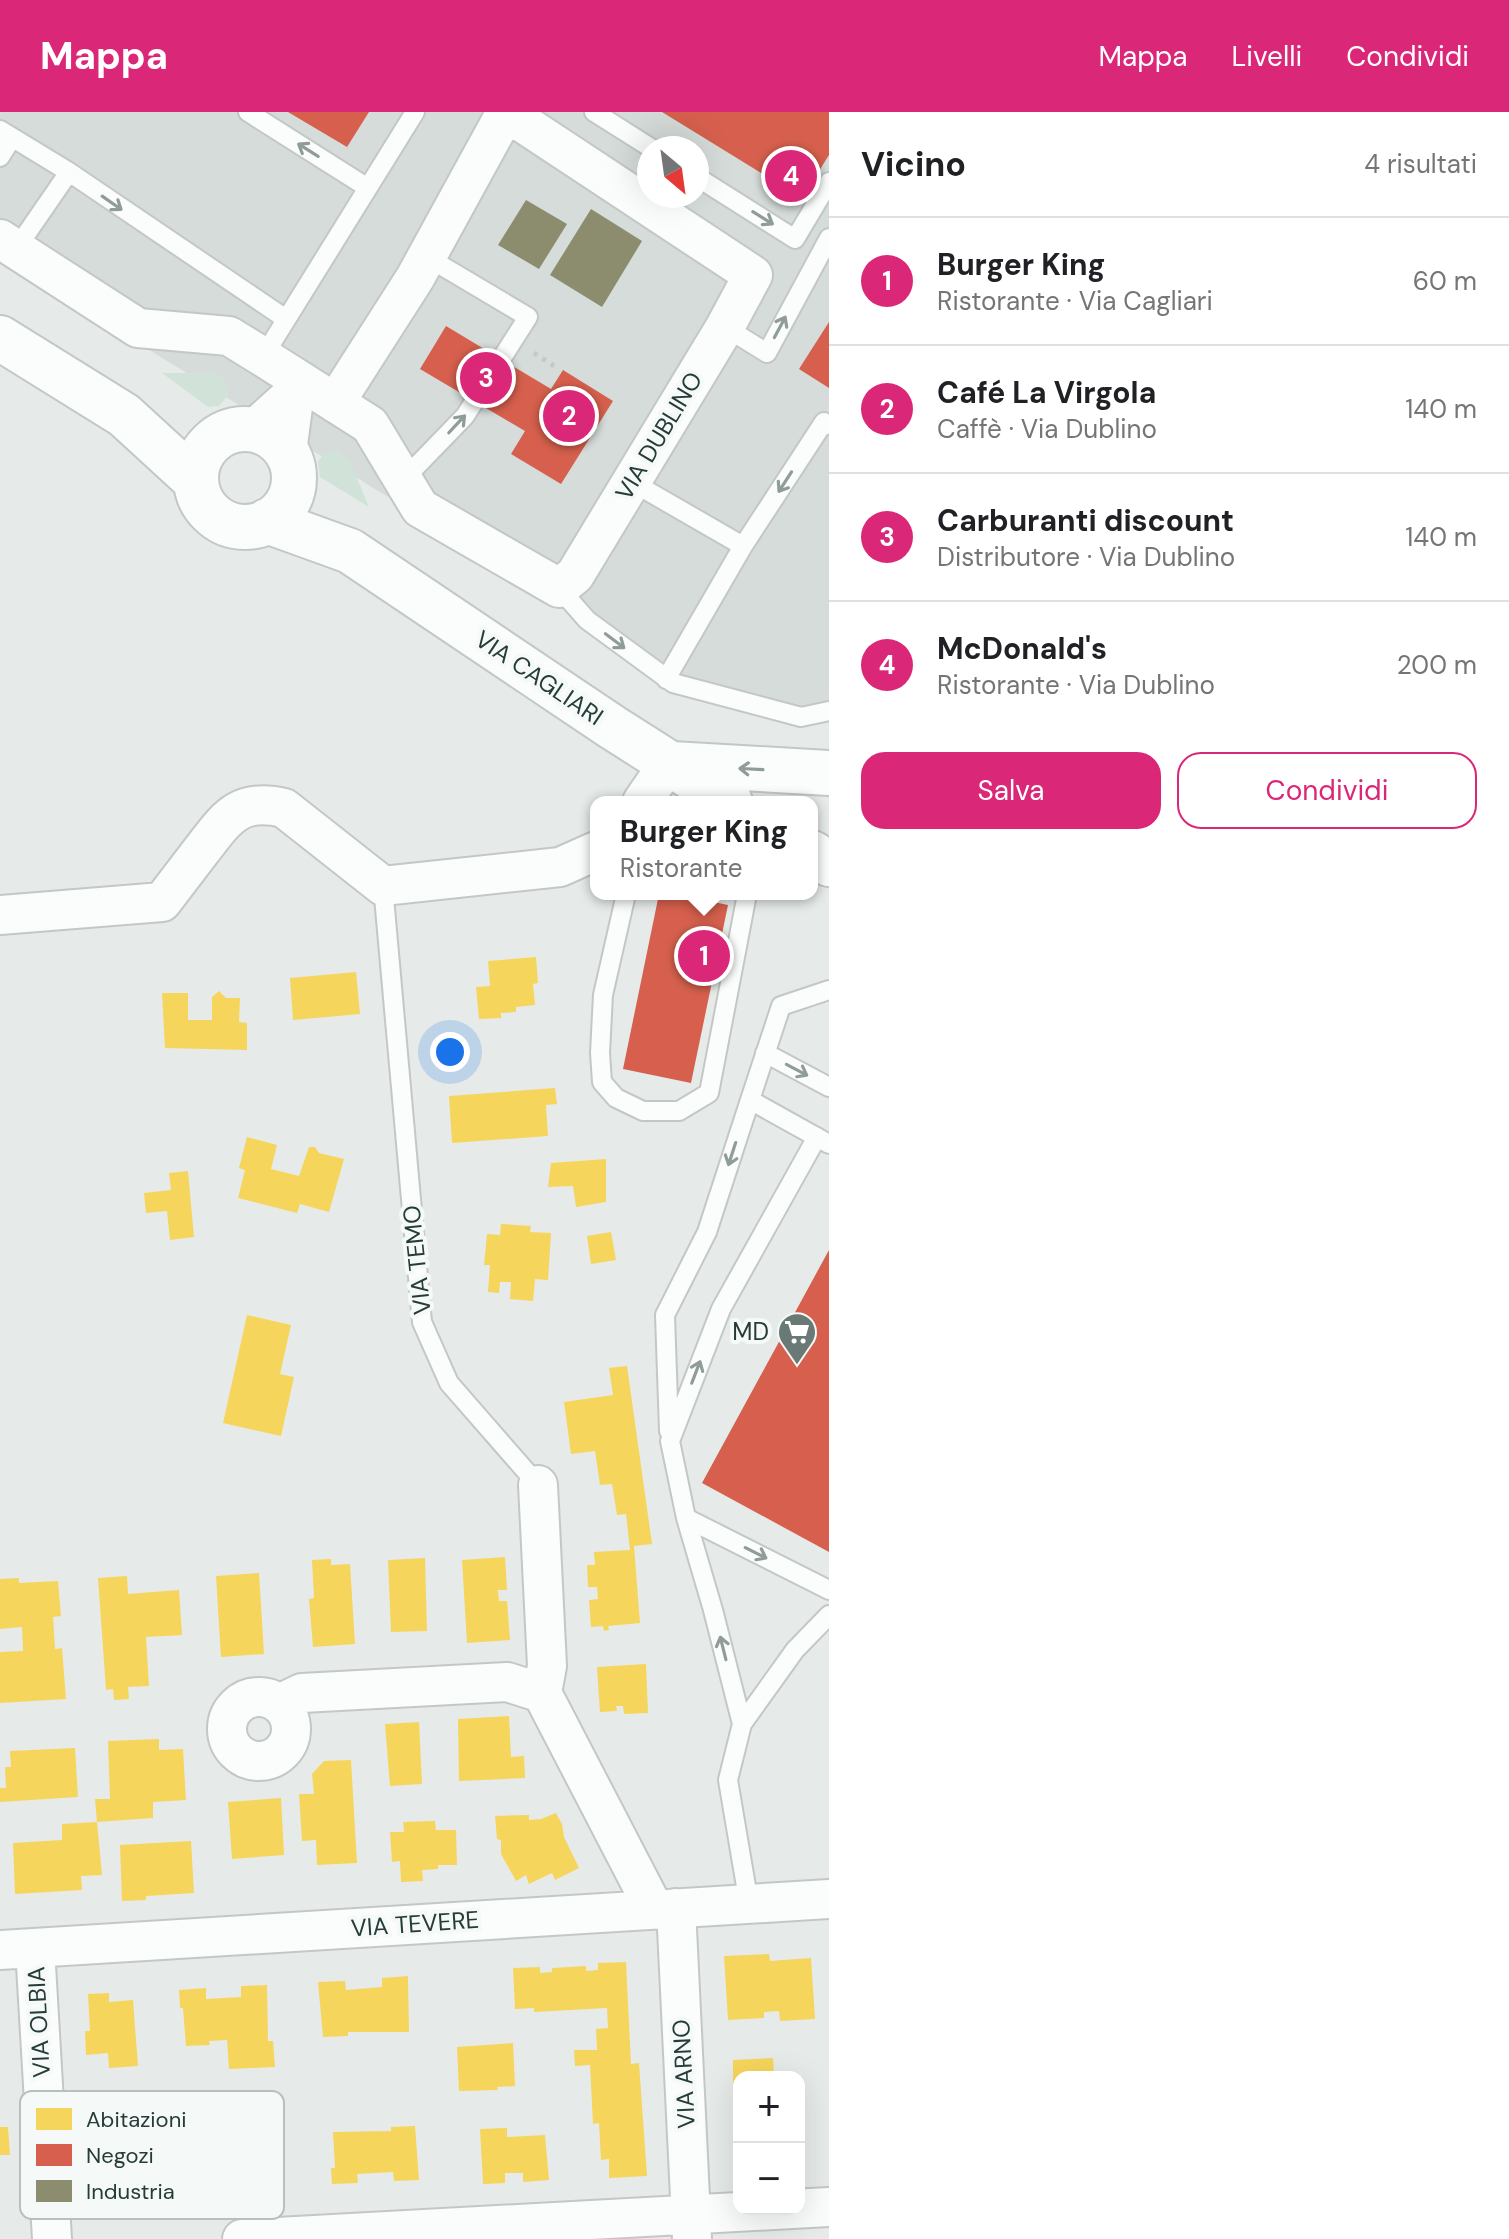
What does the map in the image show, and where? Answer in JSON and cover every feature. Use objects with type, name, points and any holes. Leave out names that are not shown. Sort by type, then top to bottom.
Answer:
[{"type":"main road","name":"VIA CAGLIARI","points":[[0,338],[124,415],[196,481],[203,503],[221,520],[244,526],[267,521],[350,551],[720,796]]},
{"type":"main road","name":"VIA CAGLIARI","points":[[124,415],[263,450],[350,551]]},
{"type":"main road","points":[[196,481],[201,457],[263,450],[288,500],[283,509],[267,521]]},
{"type":"main road","points":[[668,764],[829,773]]},
{"type":"street","name":"VIA DUBLINO","points":[[335,403],[427,257],[506,112],[753,275],[725,327],[575,575],[559,588]]},
{"type":"street","points":[[8,244],[138,328],[229,336],[263,357],[298,386],[335,403],[370,425],[420,508],[559,588]]},
{"type":"street","points":[[263,450],[298,386]]},
{"type":"street","points":[[646,796],[668,764]]},
{"type":"street","points":[[0,915],[162,902],[218,826],[248,805],[267,804],[284,808],[383,886],[560,867],[590,854]]},
{"type":"street","name":"VIA TEMO","points":[[538,1485],[547,1666],[542,1693]]},
{"type":"street","points":[[279,1704],[302,1693],[507,1682],[542,1693],[665,1909]]},
{"type":"street","name":"VIA TEVERE","points":[[17,1949],[829,1899]]},
{"type":"street","name":"VIA ARNO","points":[[665,1909],[692,2227]]},
{"type":"street","name":"VIA OLBIA","points":[[17,1949],[34,2091]]},
{"type":"street","points":[[242,2239],[692,2227],[829,2207]]},
{"type":"street","name":"VIA OLBIA","points":[[50,2219],[52,2239]]},
{"type":"lane","points":[[248,112],[368,188]]},
{"type":"lane","points":[[263,357],[415,112]]},
{"type":"lane","points":[[594,112],[637,139]]},
{"type":"lane","points":[[0,157],[6,134],[69,172],[286,319]]},
{"type":"lane","points":[[8,244],[69,172]]},
{"type":"lane","points":[[709,185],[795,239],[829,182]]},
{"type":"lane","points":[[725,327],[767,353],[829,238]]},
{"type":"lane","points":[[403,480],[465,416],[528,317],[427,257]]},
{"type":"lane","points":[[666,679],[743,546],[824,422],[829,425]]},
{"type":"lane","points":[[632,482],[743,546]]},
{"type":"lane","points":[[559,588],[587,620],[673,683],[801,717],[829,711]]},
{"type":"lane","name":"VIA TEMO","points":[[383,886],[422,1322],[449,1383],[538,1485]]},
{"type":"lane","points":[[625,900],[603,995],[602,1082],[616,1098],[643,1111],[679,1111],[709,1093],[746,900]]},
{"type":"lane","points":[[742,1724],[686,1518],[670,1441],[665,1315],[707,1232],[781,1006],[829,990]]},
{"type":"lane","points":[[765,1053],[829,1087]]},
{"type":"lane","points":[[670,1441],[721,1309],[823,1141],[750,1100]]},
{"type":"lane","points":[[686,1518],[829,1590]]},
{"type":"lane","points":[[749,1904],[728,1780],[742,1724],[795,1650],[829,1615]]},
{"type":"shaded area","points":[[0,112],[829,112],[829,718],[690,683],[0,258]]},
{"type":"green space","points":[[162,373],[214,373],[225,379],[229,394],[219,406],[208,407]]},
{"type":"green space","points":[[335,450],[349,459],[369,507],[320,477],[318,461],[325,453]]},
{"type":"building: Abitazioni","points":[[536,957],[538,983],[533,984],[535,1005],[516,1007],[516,1012],[501,1013],[501,1018],[479,1019],[476,987],[490,986],[488,961]]},
{"type":"building: Abitazioni","points":[[356,972],[360,1014],[293,1020],[290,978]]},
{"type":"building: Abitazioni","points":[[219,991],[226,998],[240,998],[239,1022],[247,1023],[247,1050],[165,1048],[162,993],[188,993],[188,1020],[212,1020],[212,997]]},
{"type":"building: Abitazioni","points":[[555,1088],[557,1104],[546,1105],[548,1136],[452,1143],[449,1096]]},
{"type":"building: Abitazioni","points":[[247,1137],[277,1145],[271,1169],[299,1176],[309,1147],[315,1147],[319,1153],[344,1159],[329,1212],[300,1204],[297,1213],[238,1198],[245,1170],[239,1168]]},
{"type":"building: Abitazioni","points":[[606,1159],[606,1202],[576,1207],[573,1186],[548,1187],[551,1163]]},
{"type":"building: Abitazioni","points":[[188,1171],[194,1237],[170,1240],[167,1211],[146,1213],[144,1193],[171,1190],[169,1173]]},
{"type":"building: Abitazioni","points":[[501,1224],[531,1226],[530,1232],[551,1233],[548,1280],[535,1279],[533,1301],[510,1299],[511,1282],[500,1282],[499,1293],[488,1292],[490,1265],[484,1265],[487,1234],[500,1235]]},
{"type":"building: Abitazioni","points":[[611,1232],[616,1260],[591,1264],[587,1236]]},
{"type":"building: Abitazioni","points":[[247,1315],[291,1325],[280,1374],[294,1377],[281,1436],[223,1423]]},
{"type":"building: Abitazioni","points":[[627,1366],[652,1544],[634,1546],[640,1623],[608,1626],[609,1630],[604,1631],[603,1626],[591,1627],[589,1600],[598,1599],[597,1587],[588,1587],[587,1565],[595,1565],[594,1552],[630,1550],[626,1514],[617,1515],[612,1484],[600,1485],[595,1451],[571,1454],[564,1402],[613,1395],[609,1368]]},
{"type":"building: Abitazioni","points":[[505,1557],[507,1590],[498,1590],[499,1601],[507,1601],[510,1640],[467,1643],[462,1560]]},
{"type":"building: Abitazioni","points":[[425,1558],[427,1631],[391,1632],[388,1560]]},
{"type":"building: Abitazioni","points":[[331,1559],[331,1565],[350,1564],[355,1644],[313,1647],[309,1599],[314,1598],[312,1560]]},
{"type":"building: Abitazioni","points":[[259,1573],[264,1654],[221,1657],[216,1576]]},
{"type":"building: Abitazioni","points":[[127,1576],[128,1594],[179,1590],[182,1635],[146,1637],[149,1686],[128,1687],[129,1699],[114,1700],[113,1689],[106,1690],[98,1578]]},
{"type":"building: Abitazioni","points":[[19,1578],[19,1583],[58,1581],[61,1616],[53,1617],[55,1649],[62,1648],[66,1699],[0,1703],[0,1652],[23,1651],[22,1627],[0,1629],[0,1579]]},
{"type":"building: Abitazioni","points":[[646,1664],[648,1713],[624,1714],[623,1706],[616,1706],[617,1711],[600,1712],[597,1667]]},
{"type":"building: Abitazioni","points":[[509,1716],[511,1757],[524,1756],[525,1778],[459,1781],[458,1719]]},
{"type":"building: Abitazioni","points":[[419,1722],[422,1784],[390,1786],[385,1724]]},
{"type":"building: Abitazioni","points":[[159,1739],[159,1750],[183,1749],[186,1800],[153,1802],[153,1818],[97,1822],[95,1799],[110,1799],[108,1741]]},
{"type":"building: Abitazioni","points":[[75,1748],[78,1797],[0,1802],[0,1788],[6,1788],[5,1767],[11,1767],[10,1751]]},
{"type":"building: Abitazioni","points":[[351,1760],[357,1863],[317,1865],[316,1840],[302,1841],[299,1794],[314,1794],[312,1774],[324,1761]]},
{"type":"building: Abitazioni","points":[[281,1798],[284,1855],[232,1859],[228,1802]]},
{"type":"building: Abitazioni","points":[[556,1813],[579,1868],[555,1880],[552,1873],[529,1884],[526,1875],[516,1881],[501,1854],[495,1816],[529,1815],[529,1820]]},
{"type":"building: Abitazioni","points":[[435,1821],[436,1830],[456,1830],[457,1865],[438,1865],[438,1869],[422,1870],[423,1881],[401,1882],[400,1861],[392,1862],[390,1832],[404,1832],[403,1822]]},
{"type":"building: Abitazioni","points":[[97,1822],[102,1875],[81,1876],[82,1890],[15,1894],[13,1843],[62,1840],[62,1824]]},
{"type":"building: Abitazioni","points":[[191,1841],[194,1893],[122,1901],[120,1845]]},
{"type":"building: Abitazioni","points":[[769,1954],[770,1961],[811,1958],[815,2019],[780,2021],[779,2011],[764,2012],[764,2018],[728,2020],[724,1956]]},
{"type":"building: Abitazioni","points":[[626,1962],[631,2064],[639,2063],[647,2176],[609,2178],[609,2159],[601,2160],[599,2123],[593,2124],[590,2065],[575,2066],[574,2050],[597,2050],[596,2029],[608,2028],[607,2008],[534,2012],[534,2008],[515,2009],[513,1968],[540,1967],[540,1973],[552,1972],[552,1968],[586,1966],[586,1971],[598,1970],[598,1963]]},
{"type":"building: Abitazioni","points":[[408,1976],[409,2032],[348,2032],[348,2036],[323,2037],[318,1982],[345,1981],[346,1990],[382,1987],[382,1978]]},
{"type":"building: Abitazioni","points":[[267,1985],[268,2041],[273,2041],[275,2067],[229,2069],[227,2040],[209,2041],[210,2045],[186,2046],[179,1990],[206,1988],[206,1999],[241,1997],[241,1986]]},
{"type":"building: Abitazioni","points":[[109,1993],[109,2002],[133,2000],[138,2066],[109,2068],[108,2053],[86,2055],[85,2031],[90,2031],[88,1994]]},
{"type":"building: Abitazioni","points":[[513,2043],[515,2086],[497,2087],[498,2090],[459,2091],[457,2047]]},
{"type":"building: Abitazioni","points":[[773,2058],[774,2071],[733,2071],[733,2060]]},
{"type":"building: Abitazioni","points":[[415,2126],[419,2180],[394,2181],[393,2172],[357,2174],[358,2183],[332,2184],[331,2168],[335,2168],[333,2132],[391,2131],[391,2127]]},
{"type":"building: Abitazioni","points":[[0,2127],[8,2127],[10,2155],[0,2155]]},
{"type":"building: Abitazioni","points":[[507,2128],[507,2137],[545,2135],[549,2180],[523,2182],[523,2173],[505,2173],[505,2183],[483,2184],[480,2129]]},
{"type":"building: Negozi","points":[[288,112],[369,112],[347,147]]},
{"type":"building: Negozi","points":[[662,112],[829,112],[829,155],[802,198],[709,141],[709,136],[701,136]]},
{"type":"building: Negozi","points":[[829,322],[829,388],[799,369]]},
{"type":"building: Negozi","points":[[446,326],[551,389],[563,370],[613,401],[561,484],[511,454],[525,431],[420,369]]},
{"type":"building: Negozi","points":[[658,900],[704,900],[728,905],[691,1083],[623,1069]]},
{"type":"building: Negozi","name":"MD","points":[[829,1250],[829,1552],[702,1483]]},
{"type":"building: Industria","points":[[526,200],[567,224],[539,269],[498,245]]},
{"type":"building: Industria","points":[[591,209],[642,241],[602,307],[550,275]]},
{"type":"place","name":"McDonald's","points":[[791,176]]},
{"type":"place","name":"Carburanti discount","points":[[486,378]]},
{"type":"place","name":"Café La Virgola","points":[[569,416]]},
{"type":"place","name":"Burger King","points":[[704,956]]},
{"type":"place","name":"MD","points":[[797,1366]]}]
